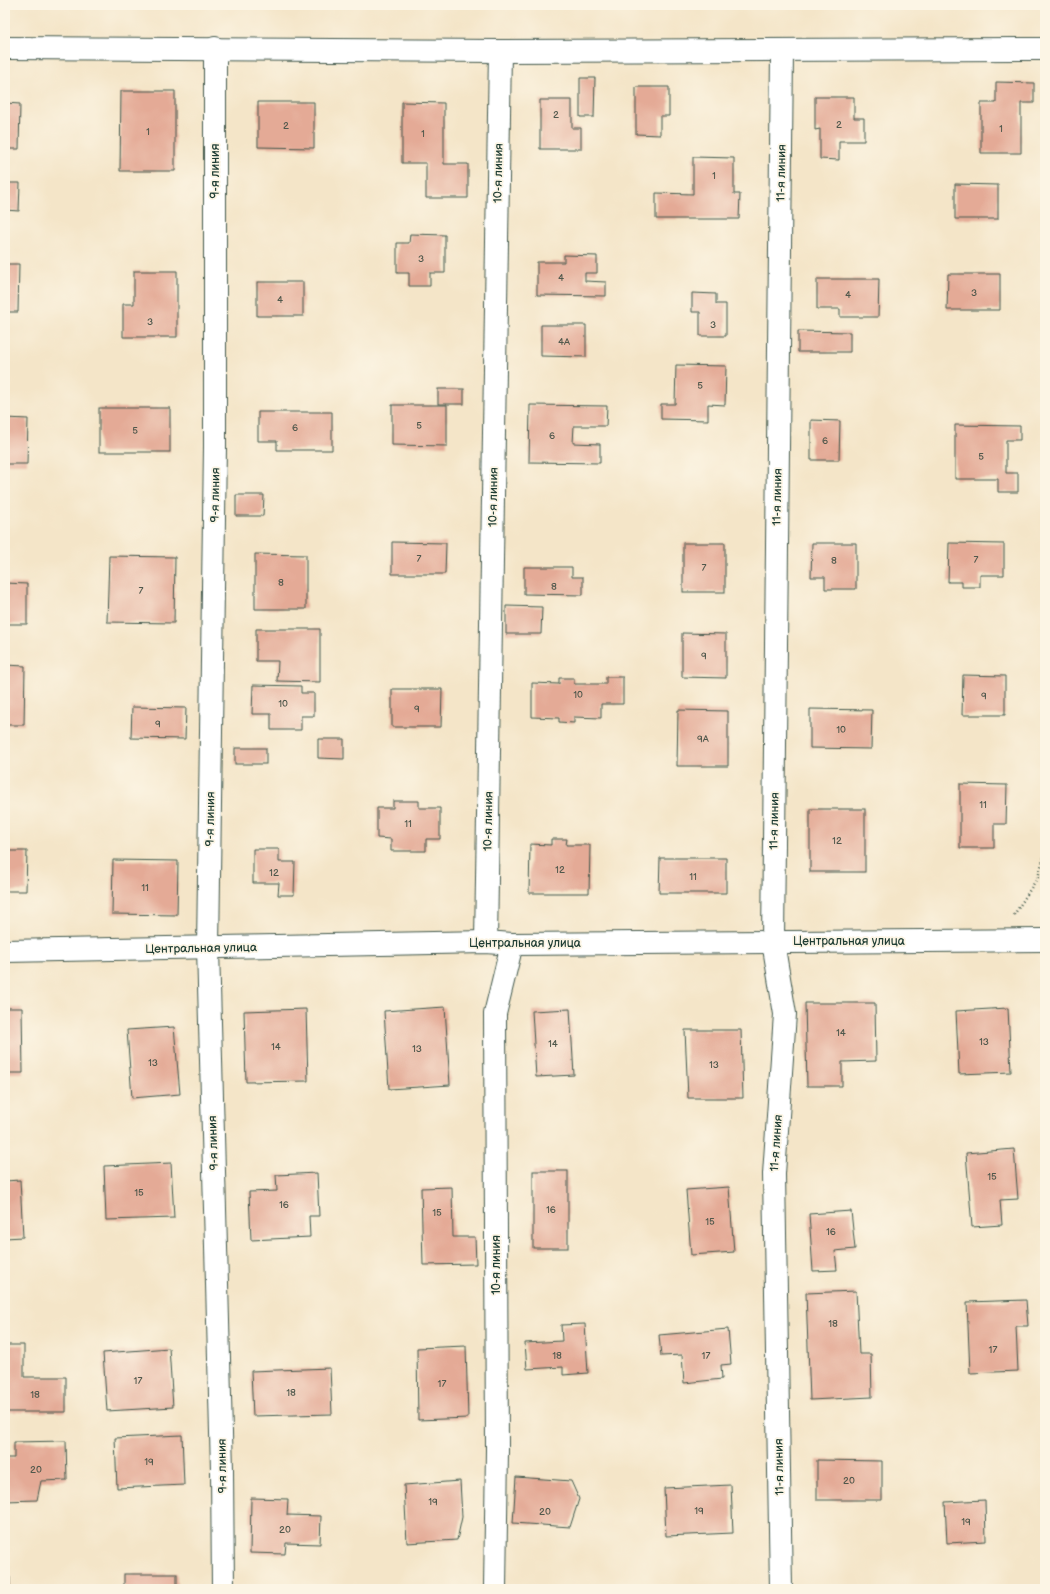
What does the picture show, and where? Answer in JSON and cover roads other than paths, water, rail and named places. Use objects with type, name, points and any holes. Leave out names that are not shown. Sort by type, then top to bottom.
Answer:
[{"type":"street","points":[[5,48],[215,48],[500,51],[1045,49]]},
{"type":"street","name":"9-я линия","points":[[215,48],[215,446],[208,948],[224,1589]]},
{"type":"street","name":"10-я линия","points":[[486,942],[500,51]]},
{"type":"street","name":"11-я линия","points":[[781,1589],[774,1174],[785,1014],[773,942],[782,51]]},
{"type":"street","name":"Центральная улица","points":[[5,951],[486,942],[512,944],[1045,940]]},
{"type":"street","name":"10-я линия","points":[[495,1589],[497,1450],[495,1014],[512,944]]}]
